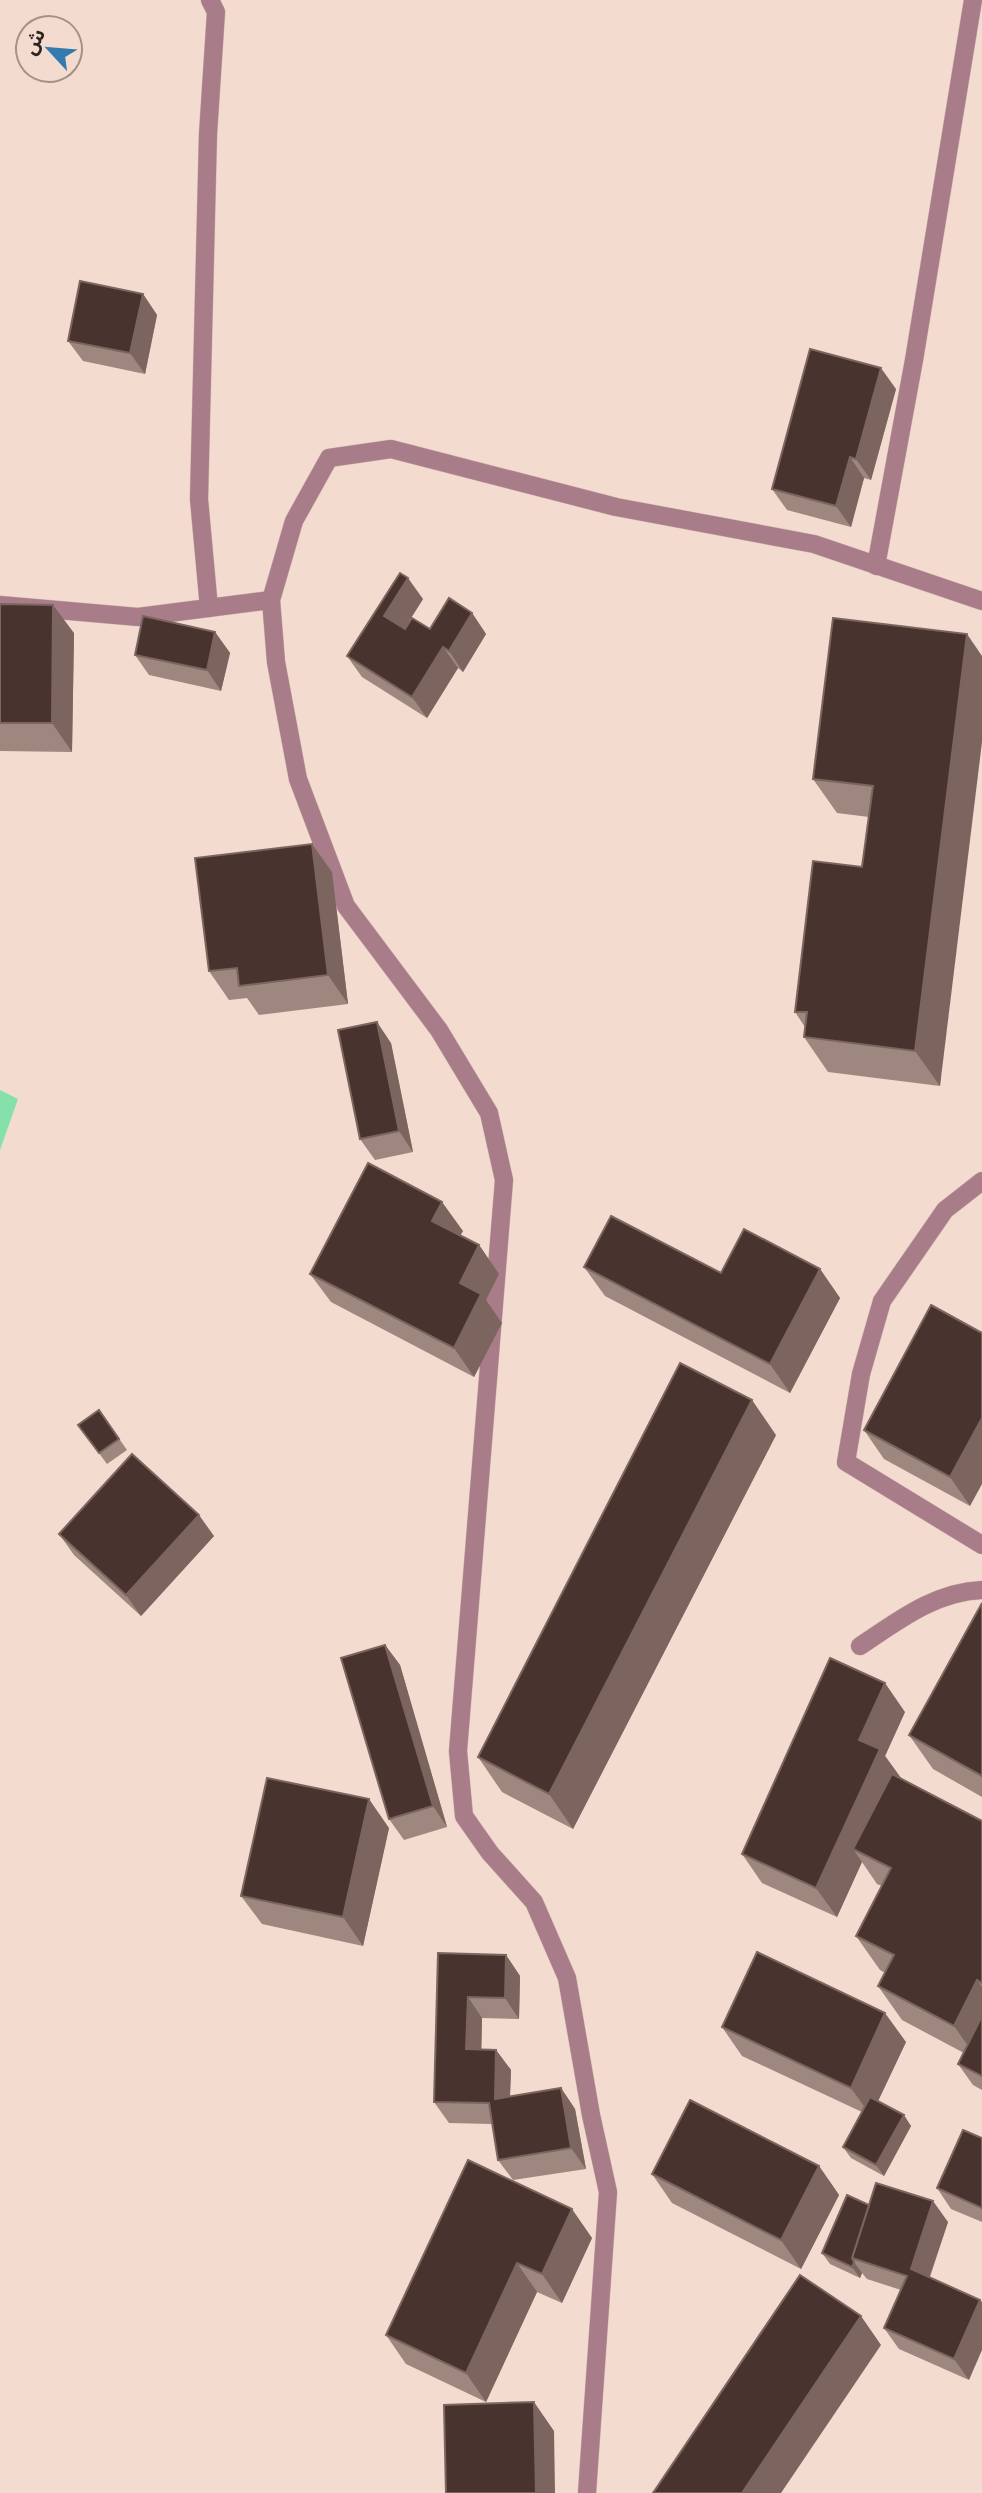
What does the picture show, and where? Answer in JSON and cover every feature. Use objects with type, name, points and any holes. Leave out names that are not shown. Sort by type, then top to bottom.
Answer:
[{"type":"street","points":[[209,608],[199,499],[208,134],[216,12],[210,0]]},
{"type":"street","points":[[876,566],[914,360],[973,0]]},
{"type":"street","points":[[587,2493],[608,2192],[591,2115],[567,1978],[534,1902],[490,1853],[464,1816],[458,1751],[504,1180],[489,1114],[439,1030],[346,906],[298,779],[276,662],[271,600],[294,521],[329,458],[391,449],[616,507],[814,544],[982,601]]},
{"type":"street","points":[[0,606],[138,617],[271,600]]},
{"type":"street","points":[[982,1181],[945,1210],[882,1301],[861,1374],[846,1462],[982,1545]]},
{"type":"street","points":[[860,1646],[923,1604],[972,1590],[982,1590]]},
{"type":"green space","points":[[0,1090],[18,1099],[0,1150]]},
{"type":"building","points":[[80,281],[143,294],[130,353],[68,341]]},
{"type":"building","points":[[810,349],[881,368],[856,459],[850,457],[836,506],[772,489]]},
{"type":"building","points":[[400,573],[408,578],[384,616],[405,629],[412,618],[430,629],[449,598],[472,613],[449,651],[443,647],[412,697],[347,656]]},
{"type":"building","points":[[0,604],[53,605],[52,723],[0,723]]},
{"type":"building","points":[[143,616],[215,632],[207,670],[135,655]]},
{"type":"building","points":[[833,618],[967,634],[915,1051],[804,1037],[807,1012],[795,1012],[813,861],[862,867],[873,786],[813,779]]},
{"type":"building","points":[[312,844],[328,975],[239,986],[237,968],[209,971],[195,858]]},
{"type":"building","points":[[377,1022],[399,1131],[360,1139],[338,1030]]},
{"type":"building","points":[[368,1163],[442,1202],[432,1221],[479,1245],[460,1283],[481,1294],[454,1348],[310,1274]]},
{"type":"building","points":[[611,1216],[721,1273],[744,1229],[820,1269],[770,1364],[584,1267]]},
{"type":"building","points":[[931,1305],[982,1333],[982,1418],[950,1477],[864,1430]]},
{"type":"building","points":[[680,1363],[752,1400],[549,1794],[478,1757]]},
{"type":"building","points":[[99,1410],[119,1439],[99,1453],[78,1425]]},
{"type":"building","points":[[132,1454],[199,1515],[126,1595],[59,1534]]},
{"type":"building","points":[[982,1603],[982,1776],[909,1735]]},
{"type":"building","points":[[385,1645],[433,1806],[389,1819],[341,1658]]},
{"type":"building","points":[[830,1658],[885,1683],[859,1740],[880,1749],[816,1888],[742,1854]]},
{"type":"building","points":[[892,1774],[982,1821],[982,1983],[977,1980],[954,2026],[878,1986],[894,1955],[856,1936],[891,1868],[853,1849]]},
{"type":"building","points":[[267,1778],[369,1799],[343,1917],[241,1896]]},
{"type":"building","points":[[757,1952],[885,2013],[851,2088],[722,2027]]},
{"type":"building","points":[[438,1953],[506,1955],[505,1998],[468,1997],[466,2049],[496,2050],[495,2099],[561,2088],[571,2148],[498,2160],[489,2103],[434,2102]]},
{"type":"building","points":[[982,2016],[982,2076],[958,2064]]},
{"type":"building","points":[[870,2097],[904,2115],[876,2165],[843,2147]]},
{"type":"building","points":[[690,2100],[819,2166],[781,2240],[652,2174]]},
{"type":"building","points":[[963,2130],[982,2138],[982,2208],[937,2188]]},
{"type":"building","points":[[468,2160],[572,2209],[542,2274],[517,2263],[466,2373],[386,2335]]},
{"type":"building","points":[[876,2183],[933,2201],[911,2269],[980,2300],[954,2359],[884,2328],[907,2276],[852,2258]]},
{"type":"building","points":[[847,2195],[869,2205],[852,2258],[852,2267],[822,2253]]},
{"type":"building","points":[[800,2275],[861,2316],[742,2493],[653,2493]]},
{"type":"building","points":[[534,2402],[536,2493],[446,2493],[444,2405]]}]
